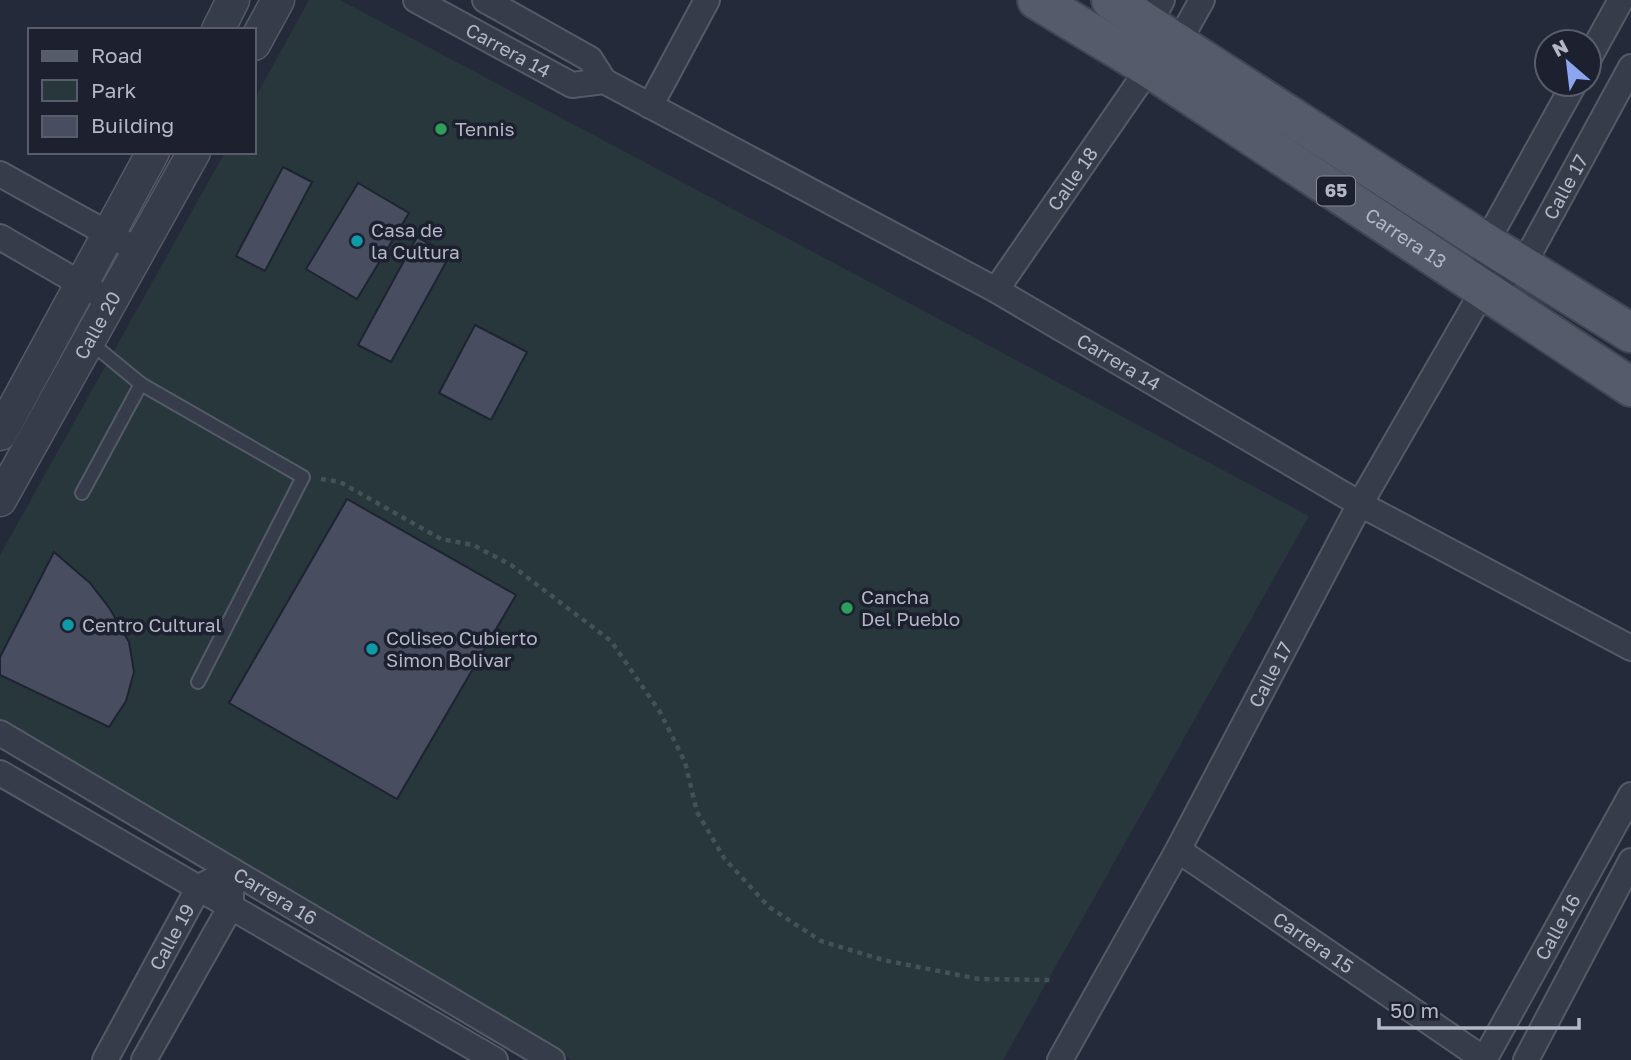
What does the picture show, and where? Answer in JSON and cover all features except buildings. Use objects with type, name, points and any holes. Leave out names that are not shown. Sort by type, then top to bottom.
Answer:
[{"type":"main road","name":"Carrera 13","points":[[1037,0],[1149,68],[1631,387]]},
{"type":"main road","name":"Carrera 13","points":[[1111,0],[1163,22],[1522,267],[1631,333]]},
{"type":"street","points":[[219,28],[233,0]]},
{"type":"street","points":[[256,40],[278,0]]},
{"type":"street","name":"Carrera 14","points":[[416,0],[572,85],[604,81]]},
{"type":"street","name":"Carrera 14","points":[[485,0],[590,58],[604,81],[996,290],[1360,504],[1631,648]]},
{"type":"street","points":[[650,106],[707,0]]},
{"type":"street","name":"Calle 18","points":[[1149,68],[1163,22],[1202,0]]},
{"type":"street","points":[[1603,33],[1621,0]]},
{"type":"street","name":"Calle 18","points":[[996,290],[1149,68],[1163,22]]},
{"type":"street","name":"Calle 17","points":[[1522,267],[1631,67]]},
{"type":"street","name":"Calle 17","points":[[1060,1060],[1178,850],[1360,504],[1483,289],[1486,243],[1566,98]]},
{"type":"street","name":"Calle 20","points":[[0,434],[152,154]]},
{"type":"street","name":"Calle 20","points":[[0,500],[193,154]]},
{"type":"street","points":[[0,174],[139,251]]},
{"type":"street","points":[[0,237],[112,302]]},
{"type":"street","points":[[1483,289],[1522,267]]},
{"type":"street","name":"Carrera 16","points":[[0,733],[552,1060]]},
{"type":"street","name":"Carrera 16","points":[[0,773],[495,1060]]},
{"type":"street","name":"Calle 16","points":[[1486,1060],[1631,795]]},
{"type":"street","name":"Carrera 15","points":[[1178,850],[1486,1060]]},
{"type":"street","name":"Calle 16","points":[[1526,1060],[1631,861]]},
{"type":"street","name":"Calle 19","points":[[106,1060],[199,887],[232,870],[231,906],[144,1060]]},
{"type":"lane","points":[[90,341],[141,384],[303,477],[198,682]]},
{"type":"lane","points":[[82,494],[141,384]]},
{"type":"path","points":[[303,477],[341,482],[441,539],[474,545],[511,565],[611,641],[660,712],[685,762],[697,811],[724,858],[769,907],[821,941],[883,960],[979,979],[1053,981]]},
{"type":"green space","points":[[309,0],[340,0],[1309,516],[1003,1060],[572,1060],[0,722],[0,555],[224,154],[256,154],[256,96]]},
{"type":"place","name":"Tennis","points":[[441,129]]},
{"type":"place","name":"Casa de la Cultura","points":[[357,241]]},
{"type":"place","name":"Cancha Del Pueblo","points":[[847,608]]},
{"type":"place","name":"Centro Cultural","points":[[68,625]]},
{"type":"place","name":"Coliseo Cubierto Simon Bolivar","points":[[372,649]]}]
